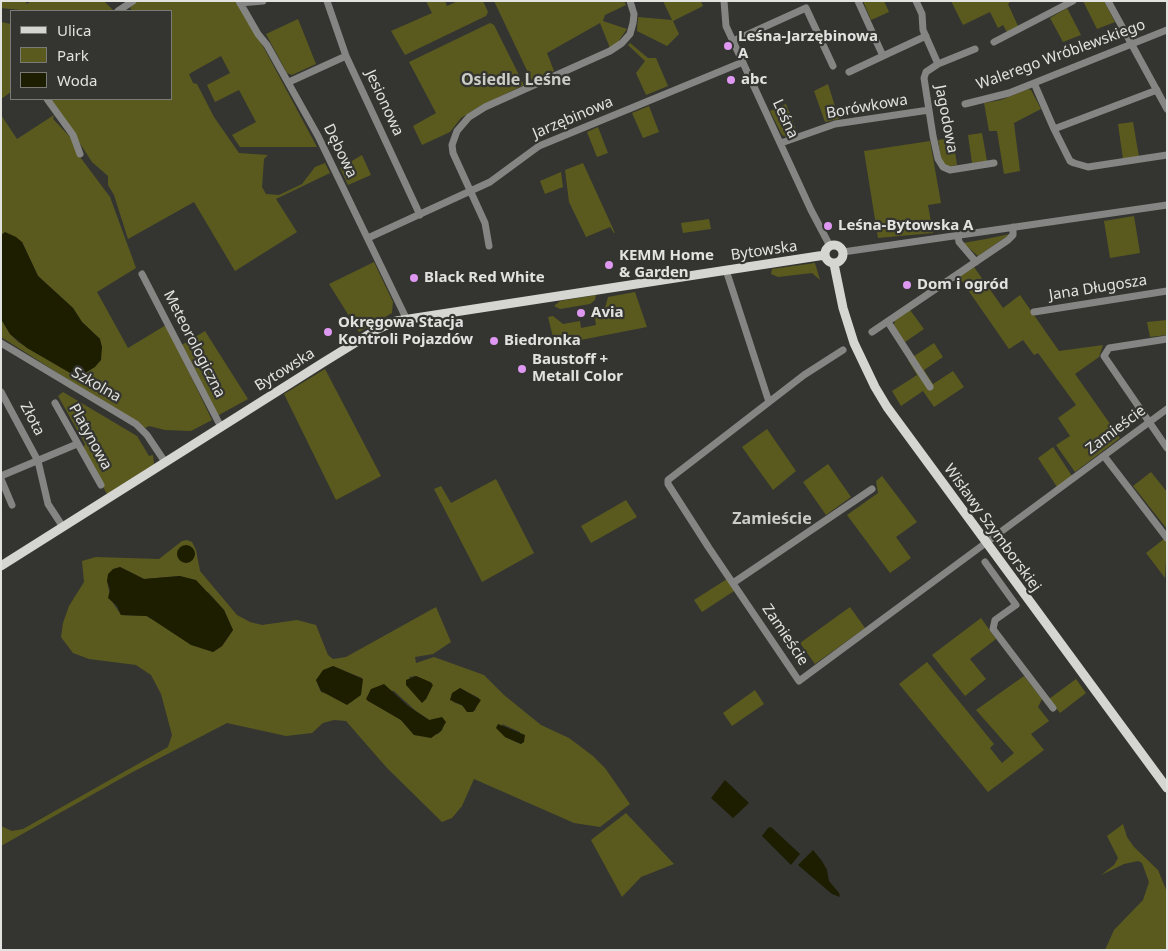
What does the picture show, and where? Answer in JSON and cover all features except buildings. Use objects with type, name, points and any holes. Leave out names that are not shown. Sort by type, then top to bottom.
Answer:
[{"type":"main road","points":[[830,246],[838,246],[843,252],[841,260],[834,264],[828,261],[825,256],[830,246]]},
{"type":"main road","name":"Bytowska","points":[[1,566],[376,330],[406,318],[825,256]]},
{"type":"main road","name":"Wisławy Szymborskiej","points":[[834,264],[843,308],[854,342],[875,387],[896,421],[1167,788]]},
{"type":"street","points":[[120,10],[133,1]]},
{"type":"street","points":[[240,2],[263,1]]},
{"type":"street","name":"Jesionowa","points":[[328,1],[346,56],[420,214]]},
{"type":"street","points":[[490,246],[485,223],[453,153],[454,138],[462,124],[485,107],[610,51],[622,43],[630,34],[633,23],[634,14],[630,1]]},
{"type":"street","name":"Leśna","points":[[724,1],[724,20],[733,41],[811,210],[830,246]]},
{"type":"street","points":[[858,1],[883,56]]},
{"type":"street","points":[[916,1],[922,14],[926,36],[938,64]]},
{"type":"street","points":[[994,42],[1073,1]]},
{"type":"street","points":[[1108,1],[1167,108]]},
{"type":"street","name":"Dębowa","points":[[240,2],[289,82],[322,143],[406,318]]},
{"type":"street","points":[[733,41],[806,8],[834,66]]},
{"type":"street","name":"Walerego Wróblewskiego","points":[[964,104],[996,97],[1167,30]]},
{"type":"street","points":[[849,72],[926,36]]},
{"type":"street","name":"Jagodowa","points":[[975,49],[938,64],[926,72],[924,78],[929,110],[938,158],[943,167],[950,170],[994,163]]},
{"type":"street","points":[[289,82],[346,56]]},
{"type":"street","name":"Jarzębinowa","points":[[368,238],[471,192],[497,178],[540,146],[743,62]]},
{"type":"street","points":[[1034,83],[1070,161],[1088,167],[1167,156]]},
{"type":"street","points":[[1054,129],[1157,90]]},
{"type":"street","points":[[48,100],[73,135],[80,154]]},
{"type":"street","name":"Borówkowa","points":[[781,143],[835,124],[929,110]]},
{"type":"street","points":[[843,252],[1167,205]]},
{"type":"street","points":[[872,332],[1008,240],[1014,232],[1013,227]]},
{"type":"street","points":[[958,236],[959,242],[976,262]]},
{"type":"street","points":[[726,270],[769,402]]},
{"type":"street","name":"Meteorologiczna","points":[[142,274],[221,428]]},
{"type":"street","name":"Jana Długosza","points":[[1034,312],[1167,291]]},
{"type":"street","points":[[888,322],[930,387]]},
{"type":"street","points":[[1167,339],[1109,348],[1105,353],[1106,360],[1167,448]]},
{"type":"street","name":"Szkolna","points":[[1,343],[136,424],[147,435],[165,462]]},
{"type":"street","name":"Zamieście","points":[[843,350],[769,402],[668,480],[668,484],[674,494],[799,680],[1167,409]]},
{"type":"street","name":"Złota","points":[[1,392],[38,461],[48,504],[64,527]]},
{"type":"street","name":"Platynowa","points":[[55,403],[100,485]]},
{"type":"street","points":[[12,505],[1,478],[77,444]]},
{"type":"street","points":[[1104,456],[1167,538]]},
{"type":"street","points":[[733,583],[872,489]]},
{"type":"street","points":[[985,562],[1016,605]]},
{"type":"street","points":[[1026,598],[995,620],[993,629],[1053,708]]},
{"type":"green space","points":[[1,1],[25,1],[27,4],[31,1],[104,1],[113,10],[20,10],[1,8]]},
{"type":"green space","points":[[137,1],[235,1],[250,22],[317,147],[240,147],[232,135],[256,122],[239,90],[215,102],[207,85],[230,73],[221,56],[189,74],[193,83],[197,84],[214,117],[239,153],[268,155],[264,159],[262,187],[266,194],[279,195],[302,184],[315,167],[325,163],[330,173],[276,199],[297,232],[235,271],[194,202],[128,239],[114,195],[108,185],[108,176],[92,162],[52,100],[172,100],[172,10],[131,10],[130,8]]},
{"type":"green space","points":[[426,1],[445,1],[447,6],[458,1],[483,1],[488,12],[486,16],[405,55],[391,31],[432,13]]},
{"type":"green space","points":[[494,1],[624,1],[626,5],[605,15],[603,21],[627,29],[618,42],[610,48],[600,23],[547,53],[554,71],[532,81]]},
{"type":"green space","points":[[663,1],[701,1],[703,6],[673,21],[679,34],[667,46],[637,31],[638,17],[672,20]]},
{"type":"green space","points":[[863,1],[884,1],[889,12],[871,20]]},
{"type":"green space","points":[[951,1],[1011,1],[1008,4],[1018,26],[1007,32],[1003,25],[998,28],[990,12],[963,25]]},
{"type":"green space","points":[[1083,1],[1104,1],[1115,22],[1097,29]]},
{"type":"green space","points":[[1067,8],[1081,35],[1063,42],[1050,18]]},
{"type":"green space","points":[[298,19],[316,64],[292,75],[287,73],[266,34]]},
{"type":"green space","points":[[1,22],[10,24],[10,93],[1,99]]},
{"type":"green space","points":[[490,23],[494,25],[524,85],[480,106],[461,118],[450,132],[422,145],[413,126],[436,113],[409,62]]},
{"type":"green space","points":[[630,43],[648,58],[656,58],[668,86],[646,95],[636,73],[645,61],[628,45]]},
{"type":"green space","points":[[828,84],[839,119],[825,122],[814,91]]},
{"type":"green space","points":[[1028,89],[1031,90],[1041,109],[1014,123],[1020,171],[1004,174],[997,131],[989,131],[984,103],[1001,100]]},
{"type":"green space","points":[[786,104],[797,132],[786,137],[782,135],[770,111]]},
{"type":"green space","points":[[649,106],[659,132],[643,138],[632,113]]},
{"type":"green space","points":[[1,115],[17,139],[54,115],[53,119],[72,139],[77,153],[110,197],[136,268],[97,292],[128,348],[166,325],[212,420],[191,431],[165,430],[149,426],[145,428],[1,337],[1,319],[10,334],[18,342],[72,374],[100,339],[82,322],[73,308],[38,276],[22,242],[1,235]]},
{"type":"green space","points":[[1133,122],[1139,157],[1123,159],[1118,124]]},
{"type":"green space","points":[[598,127],[608,153],[597,157],[587,132]]},
{"type":"green space","points":[[982,133],[987,161],[972,163],[968,135]]},
{"type":"green space","points":[[953,138],[957,165],[946,167],[942,164],[938,140]]},
{"type":"green space","points":[[930,141],[941,203],[928,205],[933,233],[878,238],[864,151]]},
{"type":"green space","points":[[362,155],[371,175],[348,185],[340,168]]},
{"type":"green space","points":[[583,163],[615,233],[610,227],[586,237],[569,202],[565,170]]},
{"type":"green space","points":[[561,172],[563,187],[545,194],[540,181]]},
{"type":"green space","points":[[1134,216],[1140,253],[1110,258],[1104,221]]},
{"type":"green space","points":[[709,219],[711,229],[683,233],[681,223]]},
{"type":"green space","points":[[1010,234],[978,256],[963,243],[986,239]]},
{"type":"green space","points":[[374,262],[393,302],[392,313],[359,332],[329,284]]},
{"type":"green space","points":[[815,263],[820,280],[812,273],[778,277],[771,274],[772,269]]},
{"type":"green space","points":[[974,267],[1003,308],[1020,295],[1059,351],[1103,345],[1099,357],[1075,374],[1120,438],[1075,472],[1056,445],[1070,436],[1058,418],[1076,405],[1038,353],[1034,355],[1023,340],[1009,349],[959,277]]},
{"type":"green space","points":[[635,292],[647,327],[555,345],[548,317],[553,316],[563,324],[580,321],[581,328],[596,325],[595,319],[605,308],[608,297]]},
{"type":"green space","points":[[596,295],[595,300],[590,304],[560,309],[554,306],[560,301]]},
{"type":"green space","points":[[910,310],[924,329],[905,342],[894,325],[895,320]]},
{"type":"green space","points":[[1167,320],[1167,335],[1150,337],[1147,322]]},
{"type":"green space","points":[[205,331],[248,399],[217,416],[180,346]]},
{"type":"green space","points":[[934,343],[943,357],[924,370],[933,384],[953,371],[964,387],[934,407],[923,391],[901,406],[892,391],[917,375],[908,360]]},
{"type":"green space","points":[[325,369],[381,476],[336,500],[284,394]]},
{"type":"green space","points":[[63,392],[137,436],[149,456],[153,455],[154,464],[107,494],[82,450],[85,444],[58,396]]},
{"type":"green space","points":[[767,429],[796,471],[773,490],[742,447]]},
{"type":"green space","points":[[1053,447],[1072,476],[1057,487],[1038,458]]},
{"type":"green space","points":[[828,464],[851,497],[826,515],[803,482]]},
{"type":"green space","points":[[1151,472],[1167,492],[1167,529],[1133,486]]},
{"type":"green space","points":[[882,476],[917,522],[896,537],[911,558],[890,573],[847,515],[878,493],[876,481]]},
{"type":"green space","points":[[496,479],[534,553],[482,582],[434,489],[441,486],[451,503]]},
{"type":"green space","points":[[626,500],[637,517],[591,543],[581,526]]},
{"type":"green space","points":[[1164,539],[1167,542],[1165,578],[1146,553]]},
{"type":"green space","points":[[182,541],[192,542],[196,550],[200,571],[237,615],[250,622],[262,625],[297,620],[316,625],[328,655],[333,659],[346,657],[436,607],[451,642],[433,654],[415,657],[416,663],[434,657],[484,675],[504,695],[541,725],[569,738],[593,756],[605,768],[630,804],[600,827],[574,823],[474,779],[462,806],[452,818],[442,822],[387,768],[346,721],[334,720],[323,723],[312,733],[286,736],[227,723],[129,774],[1,846],[1,826],[12,831],[23,829],[168,747],[172,735],[161,694],[151,675],[136,665],[89,659],[73,653],[61,637],[63,623],[69,606],[84,582],[82,561],[96,557],[159,559]],"holes":[[[120,567],[144,579],[180,576],[209,593],[224,610],[233,630],[222,646],[213,652],[146,616],[121,615],[111,600],[107,581]],[[333,666],[362,678],[352,702],[321,692],[316,680]],[[416,676],[432,683],[426,699],[409,677]],[[460,688],[479,698],[475,711],[453,702]],[[371,689],[394,691],[416,711],[443,729],[438,734],[414,735],[401,720],[367,699]],[[502,724],[520,732],[521,744],[505,737]]]},
{"type":"green space","points":[[727,579],[734,591],[702,612],[694,600]]},
{"type":"green space","points":[[850,607],[865,628],[815,664],[800,643]]},
{"type":"green space","points":[[981,618],[996,639],[970,659],[986,679],[965,696],[932,655]]},
{"type":"green space","points":[[927,662],[994,744],[990,748],[1002,763],[1014,753],[976,710],[1024,676],[1042,699],[1038,707],[1049,721],[1031,734],[1044,750],[988,792],[899,684]]},
{"type":"green space","points":[[1076,679],[1086,693],[1060,713],[1049,699]]},
{"type":"green space","points":[[755,690],[764,704],[732,726],[723,713]]},
{"type":"green space","points":[[626,813],[674,864],[641,877],[622,897],[591,840]]},
{"type":"green space","points":[[1123,824],[1127,837],[1134,847],[1158,870],[1167,892],[1167,950],[1105,950],[1114,930],[1143,900],[1149,882],[1142,863],[1138,861],[1124,864],[1101,875],[1114,865],[1118,858],[1107,836]]},
{"type":"water","points":[[5,232],[22,242],[38,276],[73,308],[82,322],[100,339],[102,347],[101,360],[95,367],[82,375],[72,374],[27,348],[10,334],[1,319],[1,235]]},
{"type":"water","points":[[186,545],[192,548],[195,554],[192,560],[186,563],[180,560],[177,554],[180,548]]},
{"type":"water","points":[[120,567],[144,579],[180,576],[196,580],[224,610],[233,630],[222,646],[213,652],[191,645],[147,616],[121,615],[117,606],[108,598],[110,590],[107,581],[108,574],[113,569]]},
{"type":"water","points":[[333,666],[363,679],[361,695],[347,705],[321,691],[316,680],[323,670]]},
{"type":"water","points":[[416,676],[433,685],[422,703],[406,685],[406,680]]},
{"type":"water","points":[[384,684],[408,706],[429,720],[442,717],[446,722],[441,731],[431,738],[414,735],[401,720],[366,699],[371,689]]},
{"type":"water","points":[[460,688],[481,700],[473,712],[467,712],[462,705],[450,700],[452,693]]},
{"type":"water","points":[[498,724],[525,735],[524,742],[521,744],[505,737],[496,728]]},
{"type":"water","points":[[725,780],[749,803],[733,818],[711,798]]},
{"type":"water","points":[[771,827],[800,854],[791,865],[762,836]]},
{"type":"water","points":[[813,850],[822,861],[827,870],[829,881],[840,897],[832,894],[798,865]]},
{"type":"place","name":"Leśna-Jarzębinowa A","points":[[728,46]]},
{"type":"place","name":"abc","points":[[731,80]]},
{"type":"place","name":"Leśna-Bytowska A","points":[[828,226]]},
{"type":"place","name":"KEMM Home & Garden","points":[[609,265]]},
{"type":"place","name":"Black Red White","points":[[414,278]]},
{"type":"place","name":"Dom i ogród","points":[[907,285]]},
{"type":"place","name":"Avia","points":[[581,313]]},
{"type":"place","name":"Okręgowa Stacja Kontroli Pojazdów","points":[[328,332]]},
{"type":"place","name":"Biedronka","points":[[494,341]]},
{"type":"place","name":"Baustoff + Metall Color","points":[[522,369]]},
{"type":"district","name":"Osiedle Leśne","points":[[516,80]]},
{"type":"district","name":"Zamieście","points":[[772,519]]}]
